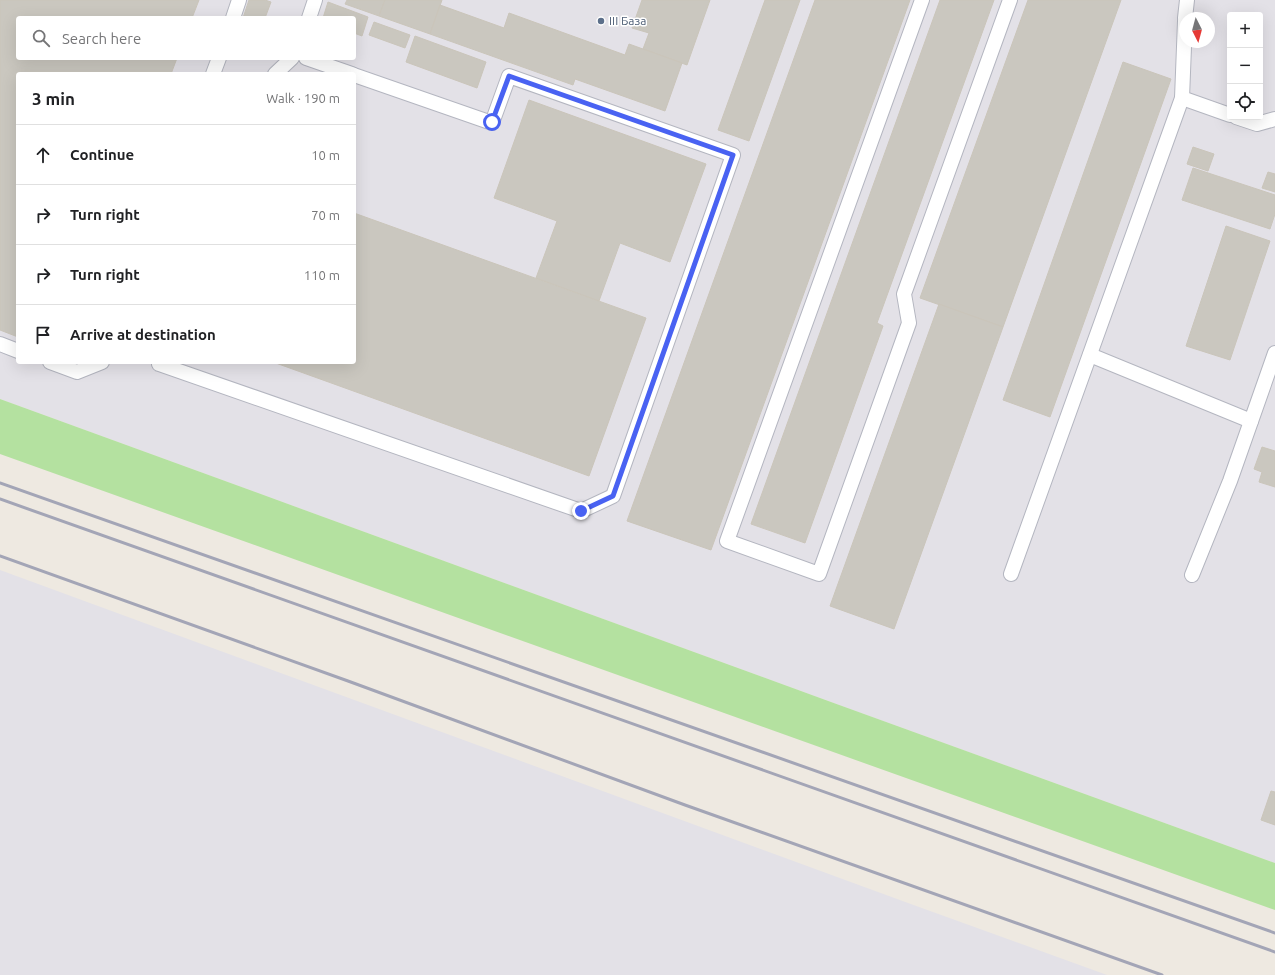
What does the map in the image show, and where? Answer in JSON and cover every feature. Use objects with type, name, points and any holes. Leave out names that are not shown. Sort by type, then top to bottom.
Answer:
[{"type":"lane","points":[[234,16],[239,0]]},
{"type":"lane","points":[[310,16],[315,0]]},
{"type":"lane","points":[[922,0],[727,541],[818,574],[909,323],[904,294],[1010,0]]},
{"type":"lane","points":[[1186,12],[1187,0]]},
{"type":"lane","points":[[1011,574],[1182,98],[1184,48]]},
{"type":"lane","points":[[214,72],[218,60]]},
{"type":"lane","points":[[276,72],[290,60]]},
{"type":"lane","points":[[312,60],[347,72]]},
{"type":"lane","points":[[159,364],[581,511],[613,496],[733,155],[509,76],[492,122],[356,75]]},
{"type":"lane","points":[[1182,98],[1227,114]]},
{"type":"lane","points":[[1245,120],[1257,124],[1275,119]]},
{"type":"lane","points":[[0,344],[16,350]]},
{"type":"lane","points":[[1192,575],[1230,481],[1275,353]]},
{"type":"lane","points":[[1090,355],[1251,421]]},
{"type":"lane","points":[[55,364],[77,372],[97,364]]},
{"type":"shaded area","points":[[0,0],[1275,0],[1275,863],[0,399]]},
{"type":"shaded area","points":[[0,570],[908,903],[1107,975],[0,975]]},
{"type":"green space","points":[[0,399],[1275,863],[1275,910],[0,454]]},
{"type":"building","points":[[0,0],[199,0],[193,16],[16,16],[16,60],[176,60],[172,72],[16,72],[16,336],[0,330]]},
{"type":"building","points":[[249,0],[265,0],[271,2],[266,16],[244,16]]},
{"type":"building","points":[[347,0],[385,0],[379,16],[345,4]]},
{"type":"building","points":[[385,0],[442,0],[430,34],[379,16]]},
{"type":"building","points":[[642,0],[710,0],[687,65],[643,49],[649,33],[632,28]]},
{"type":"building","points":[[765,0],[800,0],[749,141],[718,130]]},
{"type":"building","points":[[815,0],[910,0],[711,550],[627,521]]},
{"type":"building","points":[[940,0],[994,0],[877,323],[883,326],[805,543],[751,524]]},
{"type":"building","points":[[1028,0],[1121,0],[1003,327],[920,298]]},
{"type":"building","points":[[328,2],[368,17],[362,36],[356,34],[356,16],[324,16]]},
{"type":"building","points":[[440,5],[504,28],[509,13],[625,55],[629,44],[682,63],[665,111],[575,79],[573,85],[430,34]]},
{"type":"building","points":[[374,22],[410,35],[405,48],[369,35]]},
{"type":"building","points":[[415,36],[486,62],[477,88],[406,62]]},
{"type":"building","points":[[1123,62],[1171,79],[1050,417],[1003,400]]},
{"type":"building","points":[[529,100],[706,164],[670,262],[620,243],[599,301],[536,278],[557,221],[494,198]]},
{"type":"building","points":[[1193,147],[1214,154],[1208,171],[1187,164]]},
{"type":"building","points":[[1193,168],[1275,195],[1275,214],[1270,229],[1182,200]]},
{"type":"building","points":[[1268,172],[1275,174],[1275,192],[1262,188]]},
{"type":"building","points":[[356,214],[646,318],[589,476],[279,364],[356,364]]},
{"type":"building","points":[[1226,226],[1270,241],[1230,360],[1186,346]]},
{"type":"building","points":[[939,304],[1003,327],[894,629],[830,606]]},
{"type":"building","points":[[1262,447],[1275,451],[1275,487],[1259,482],[1262,472],[1254,469]]},
{"type":"building","points":[[1271,791],[1275,792],[1275,825],[1261,820]]},
{"type":"railway","points":[[0,483],[1275,933]]},
{"type":"railway","points":[[0,499],[1275,952]]},
{"type":"railway","points":[[0,556],[348,681],[685,805],[1162,975]]},
{"type":"place","name":"III База","points":[[601,21]]},
{"type":"route","points":[[492,122],[509,76],[733,155],[613,496],[581,511]]}]
